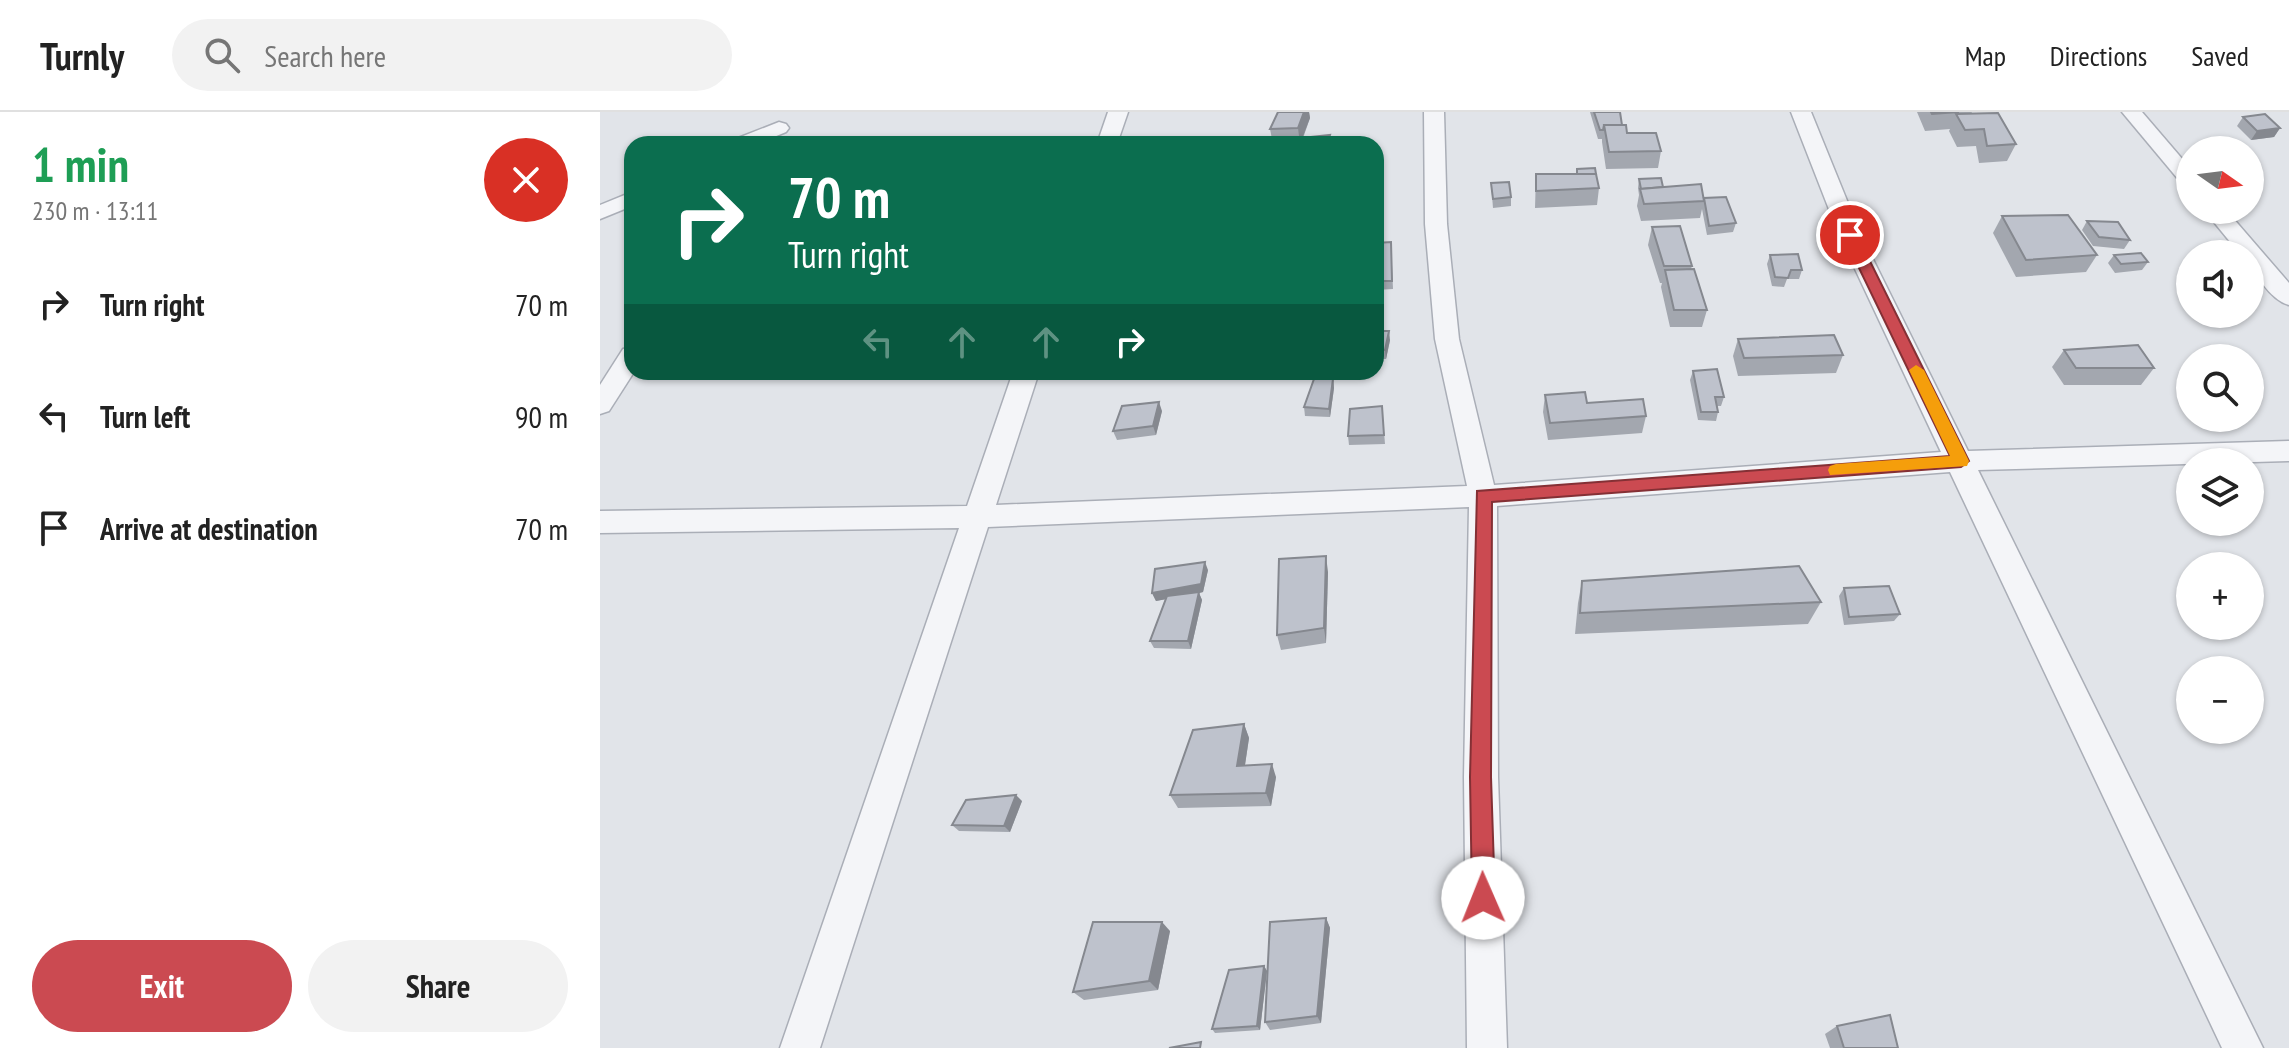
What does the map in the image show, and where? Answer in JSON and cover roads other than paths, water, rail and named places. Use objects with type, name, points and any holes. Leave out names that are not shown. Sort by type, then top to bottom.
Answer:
[{"type":"street","points":[[1110,136],[1118,112]]},
{"type":"street","points":[[1434,112],[1436,224],[1447,339],[1483,496],[1481,777],[1487,1048]]},
{"type":"street","points":[[1801,112],[1850,235],[2243,1048]]},
{"type":"street","points":[[2132,112],[2176,164]]},
{"type":"street","points":[[760,136],[779,128]]},
{"type":"street","points":[[600,213],[624,202]]},
{"type":"street","points":[[2227,224],[2289,298]]},
{"type":"street","points":[[600,405],[624,368]]},
{"type":"street","points":[[800,1048],[1023,380]]},
{"type":"street","points":[[600,522],[975,517],[1483,496],[1961,461],[2289,451]]}]
